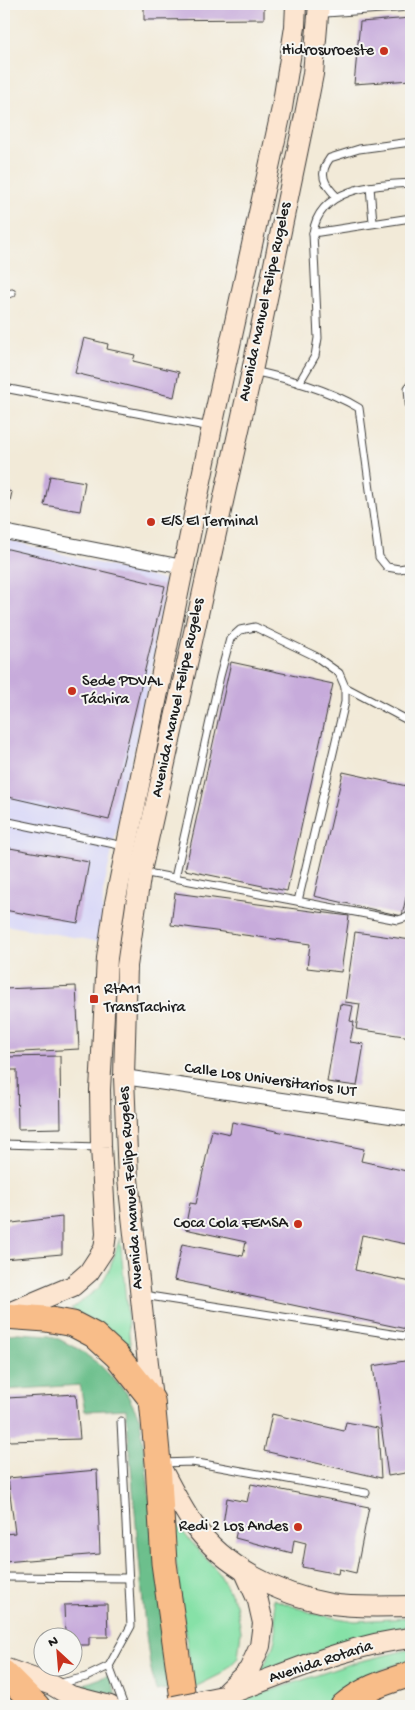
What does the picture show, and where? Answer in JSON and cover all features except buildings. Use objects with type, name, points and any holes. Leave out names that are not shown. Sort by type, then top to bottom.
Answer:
[{"type":"highway","points":[[4,1315],[55,1320],[73,1324],[94,1335],[117,1356],[152,1400],[164,1563],[184,1706]]},
{"type":"highway","points":[[4,1673],[37,1706]]},
{"type":"highway","points":[[343,1706],[356,1695],[379,1684],[411,1674]]},
{"type":"street","name":"Avenida Manuel Felipe Rugeles","points":[[4,1315],[73,1286],[98,1262],[104,1248],[106,1234],[100,1090],[107,958],[115,903],[212,427],[282,108],[296,27],[296,4]]},
{"type":"street","points":[[319,7],[402,4]]},
{"type":"street","name":"Avenida Manuel Felipe Rugeles","points":[[152,1400],[128,1179],[124,1077],[127,966],[142,872],[204,581],[252,371],[306,107],[312,74],[319,7]]},
{"type":"street","points":[[4,532],[183,567]]},
{"type":"street","name":"Calle Los Universitarios IUT","points":[[124,1077],[411,1119]]},
{"type":"street","points":[[158,1463],[194,1525],[212,1545],[245,1572],[292,1594],[332,1604],[411,1606]]},
{"type":"street","points":[[223,1696],[249,1670],[260,1646],[263,1623],[258,1601],[245,1572]]},
{"type":"street","name":"Avenida Rotaria","points":[[174,1706],[223,1696],[312,1663],[371,1645],[411,1638]]},
{"type":"street","points":[[4,1668],[52,1685],[71,1696],[110,1706]]},
{"type":"lane","points":[[337,197],[327,187],[324,178],[323,170],[330,158],[359,149],[411,142]]},
{"type":"lane","points":[[299,383],[315,356],[318,338],[314,222],[320,213],[337,197],[354,190],[411,183]]},
{"type":"lane","points":[[370,187],[373,222]]},
{"type":"lane","points":[[313,233],[373,222],[411,218]]},
{"type":"lane","points":[[4,295],[12,293]]},
{"type":"lane","points":[[252,371],[299,383],[359,408],[379,557],[387,567],[411,566]]},
{"type":"lane","points":[[411,384],[408,388],[411,427]]},
{"type":"lane","points":[[4,388],[212,427]]},
{"type":"lane","points":[[175,878],[230,639],[240,630],[255,627],[315,656],[338,673],[345,687],[345,702],[298,901]]},
{"type":"lane","points":[[345,687],[411,722]]},
{"type":"lane","points":[[4,821],[127,846]]},
{"type":"lane","points":[[142,872],[398,920],[408,917],[411,912]]},
{"type":"lane","points":[[4,1144],[101,1147]]},
{"type":"lane","points":[[140,1294],[411,1337]]},
{"type":"lane","points":[[52,1685],[86,1676],[109,1666],[131,1626],[122,1421]]},
{"type":"lane","points":[[158,1463],[192,1462],[366,1493]]},
{"type":"lane","points":[[4,1577],[129,1578]]},
{"type":"lane","points":[[109,1666],[124,1706]]},
{"type":"shaded area","name":"Sede PDVAL Táchira","points":[[4,539],[171,582],[103,892],[102,942],[4,925]]},
{"type":"green space","points":[[120,1238],[131,1355],[98,1324],[71,1309],[99,1288],[110,1268]]},
{"type":"green space","points":[[18,1333],[51,1335],[78,1349],[99,1364],[126,1392],[140,1419],[174,1688],[156,1691],[150,1665],[126,1409],[85,1411],[80,1385],[4,1390],[4,1335]]},
{"type":"green space","points":[[169,1513],[180,1529],[219,1573],[236,1604],[241,1631],[238,1658],[221,1674],[193,1688]]},
{"type":"green space","points":[[273,1599],[315,1614],[355,1621],[411,1618],[411,1626],[379,1631],[260,1671],[274,1645],[276,1637]]},
{"type":"green space","points":[[411,1649],[411,1660],[376,1672],[357,1682],[338,1696],[329,1706],[226,1706],[353,1663]]},
{"type":"green space","points":[[109,1675],[116,1694],[74,1688]]},
{"type":"place","name":"Hidrosuroeste","points":[[384,51]]},
{"type":"place","name":"E/S El Terminal","points":[[151,522]]},
{"type":"place","name":"Sede PDVAL Táchira","points":[[72,691]]},
{"type":"place","name":"RtA11 TransTachira","points":[[94,999]]},
{"type":"place","name":"Coca Cola FEMSA","points":[[298,1224]]},
{"type":"place","name":"Redi 2 Los Andes","points":[[298,1527]]}]
